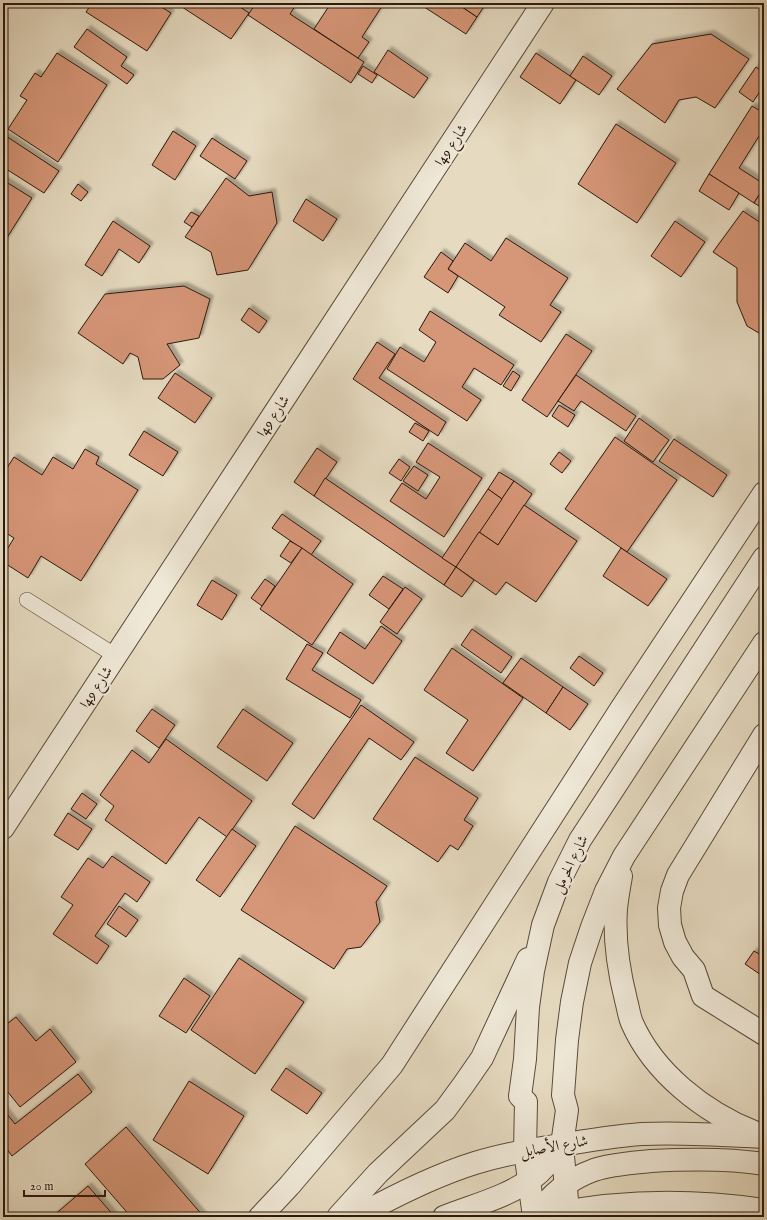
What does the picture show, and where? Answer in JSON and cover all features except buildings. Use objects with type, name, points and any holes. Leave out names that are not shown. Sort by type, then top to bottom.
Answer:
[{"type":"street","name":"شارع 49ا","points":[[3,828],[543,3]]},
{"type":"street","points":[[260,1217],[313,1159],[392,1065],[621,710],[764,494]]},
{"type":"street","name":"شارع الحرمل","points":[[534,1217],[525,1151],[526,1102],[520,1096],[533,970],[543,926],[559,882],[580,840],[764,558]]},
{"type":"street","points":[[568,1211],[562,1145],[567,1110],[563,1095],[566,1056],[572,1002],[592,927],[606,890],[624,856],[764,644]]},
{"type":"street","points":[[764,735],[678,875],[672,891],[669,908],[670,925],[675,942],[683,957],[694,970],[703,996],[764,1034]]},
{"type":"street","points":[[624,856],[616,910],[622,985],[632,1022],[642,1042],[655,1060],[678,1085],[711,1110],[734,1124],[764,1136]]},
{"type":"street","points":[[338,1217],[378,1173],[445,1110],[464,1084],[482,1058],[543,926]]},
{"type":"street","name":"شارع الأصايل","points":[[356,1217],[394,1196],[437,1177],[474,1163],[525,1151],[602,1138],[642,1134],[683,1133],[764,1136]]},
{"type":"street","points":[[444,1217],[517,1189],[529,1181],[550,1162],[562,1145]]},
{"type":"street","points":[[534,1217],[554,1194],[576,1178],[593,1170],[611,1165],[672,1160],[714,1160],[764,1164]]},
{"type":"street","points":[[540,1217],[568,1211],[612,1206],[674,1203],[736,1206],[764,1210]]},
{"type":"lane","points":[[27,600],[116,656]]}]
